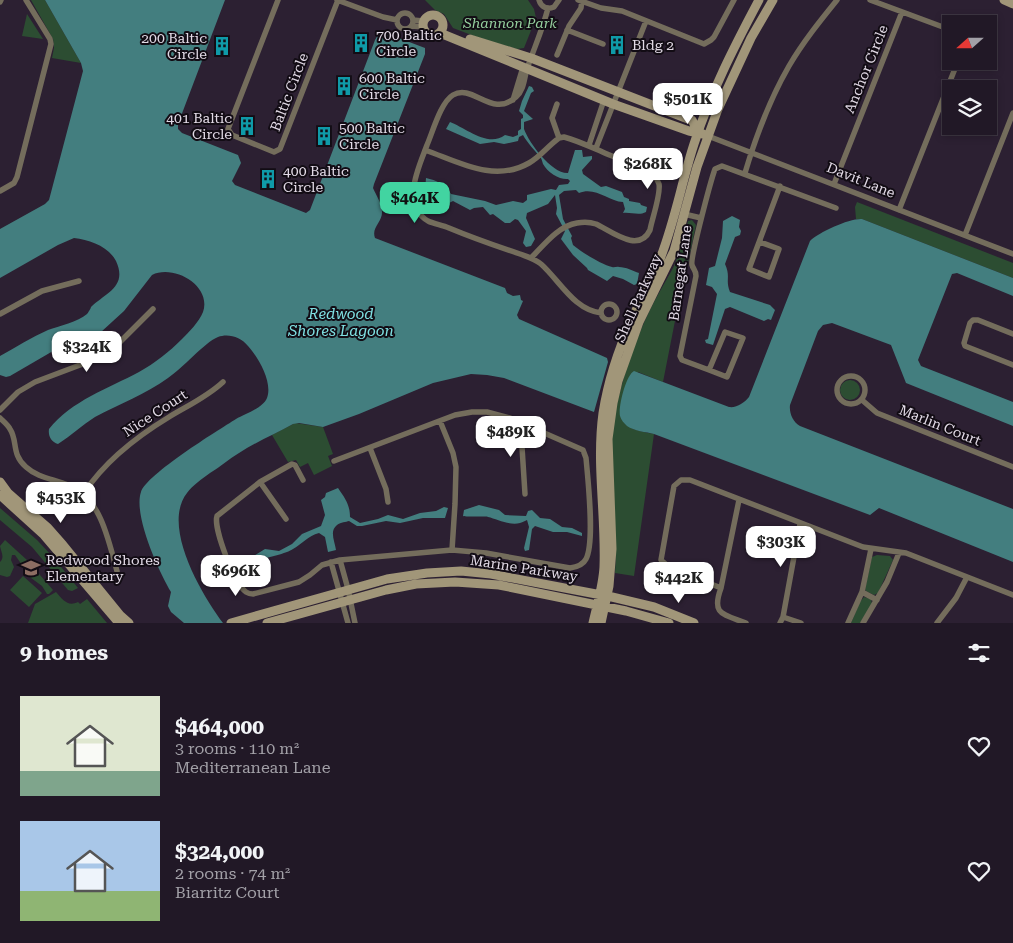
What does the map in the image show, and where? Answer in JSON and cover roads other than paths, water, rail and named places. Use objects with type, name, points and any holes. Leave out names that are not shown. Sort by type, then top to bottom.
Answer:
[{"type":"street","points":[[0,190],[14,183],[18,178],[52,43],[26,0]]},
{"type":"street","name":"Baltic Circle","points":[[278,0],[228,128],[231,134],[273,152],[280,149],[338,0]]},
{"type":"street","points":[[338,0],[397,20]]},
{"type":"street","points":[[539,0],[542,6],[548,8],[554,7],[559,0]]},
{"type":"street","points":[[557,55],[567,30],[581,8],[581,1],[601,8],[622,11],[699,43],[707,43],[714,36],[734,0]]},
{"type":"street","name":"Shell Parkway","points":[[603,595],[604,561],[600,451],[604,410],[610,381],[626,333],[658,265],[698,132],[726,63],[759,0]]},
{"type":"street","name":"Shell Parkway","points":[[601,623],[601,606],[612,550],[608,447],[613,403],[632,338],[648,302],[669,264],[708,136],[736,69],[773,0]]},
{"type":"street","points":[[745,173],[751,152],[778,88],[790,65],[812,31],[837,0]]},
{"type":"street","points":[[870,0],[902,12]]},
{"type":"street","points":[[1004,0],[1013,4]]},
{"type":"street","points":[[548,8],[545,22],[513,100],[506,104],[496,105],[461,92],[454,94],[446,100],[416,175],[413,190],[415,206],[421,215],[431,222],[482,242],[531,258],[540,263],[568,294],[591,312],[601,313]]},
{"type":"street","name":"Anchor Circle","points":[[834,184],[902,12],[942,27]]},
{"type":"street","points":[[401,13],[406,13],[411,15],[412,23],[407,29],[402,29],[398,25],[397,20],[401,13]]},
{"type":"street","points":[[428,16],[438,16],[443,21],[442,31],[435,36],[428,35],[423,24],[428,16]]},
{"type":"street","points":[[589,145],[609,102],[618,92],[646,21]]},
{"type":"street","points":[[412,23],[423,24]]},
{"type":"street","points":[[567,30],[602,44]]},
{"type":"street","name":"Davit Lane","points":[[442,31],[531,58],[692,120],[698,132]]},
{"type":"street","name":"Davit Lane","points":[[442,31],[525,68],[609,102],[689,131],[698,132],[1013,254]]},
{"type":"street","points":[[899,210],[954,70]]},
{"type":"street","points":[[596,148],[609,102]]},
{"type":"street","points":[[557,104],[552,118],[558,138]]},
{"type":"street","points":[[965,235],[1013,113]]},
{"type":"street","points":[[425,150],[487,172],[499,172],[518,168],[536,158],[558,138],[568,138],[636,164],[657,180],[659,190],[650,230],[645,237],[637,240],[617,236],[594,224],[583,222],[568,225],[561,229],[531,258]]},
{"type":"street","name":"Barnegat Lane","points":[[709,370],[684,361],[680,356],[696,276],[696,271],[692,264],[701,218],[715,169],[722,166],[745,173],[836,208]]},
{"type":"street","points":[[760,242],[779,249],[768,277],[749,269],[780,186]]},
{"type":"street","name":"Barnegat Lane","points":[[684,214],[701,218]]},
{"type":"street","points":[[0,314],[42,291],[79,281]]},
{"type":"street","points":[[0,410],[18,392],[35,382],[80,365],[118,344],[153,309]]},
{"type":"street","points":[[1013,334],[978,320],[973,320],[970,323],[964,343],[966,346],[1013,365]]},
{"type":"street","points":[[725,332],[743,338],[726,377],[709,370],[725,332]]},
{"type":"street","points":[[849,376],[858,378],[865,386],[862,400],[849,405],[841,401],[836,393],[840,380],[849,376]]},
{"type":"street","name":"Nice Court","points":[[84,493],[97,475],[127,446],[154,426],[213,392],[223,382]]},
{"type":"street","name":"Marlin Court","points":[[862,400],[877,413],[1013,467]]},
{"type":"street","points":[[304,480],[293,464],[260,482],[219,513],[216,519],[222,547],[243,590],[252,594],[299,582],[322,565],[340,560],[452,550],[486,553],[570,568],[579,566],[586,560],[589,552],[591,538],[585,454],[578,446],[529,425],[487,412],[463,413],[334,461]]},
{"type":"street","points":[[0,418],[10,429],[17,454],[26,467],[40,476],[59,481],[84,493],[93,504],[101,520],[117,571]]},
{"type":"street","points":[[440,421],[456,467],[452,550]]},
{"type":"street","points":[[525,494],[522,447],[529,425]]},
{"type":"street","points":[[370,448],[386,489],[388,502]]},
{"type":"street","points":[[720,588],[668,567],[661,560],[674,486],[681,480],[688,479],[800,524],[871,549],[906,553],[1013,595]]},
{"type":"street","points":[[0,482],[15,500],[48,528],[115,609],[129,623]]},
{"type":"street","points":[[260,482],[286,519]]},
{"type":"street","points":[[0,495],[44,534],[87,589],[119,623]]},
{"type":"street","points":[[739,500],[716,603],[719,611],[746,623]]},
{"type":"street","points":[[800,524],[781,620],[801,623]]},
{"type":"street","points":[[848,623],[862,592],[871,549]]},
{"type":"street","points":[[863,623],[887,582],[899,553]]},
{"type":"street","points":[[340,560],[348,589],[346,602],[348,623]]},
{"type":"street","points":[[331,562],[339,592],[346,602],[355,623]]},
{"type":"street","points":[[81,567],[87,589]]},
{"type":"street","name":"Marine Parkway","points":[[231,623],[348,589],[395,578],[427,573],[461,571],[491,574],[603,595],[654,607],[694,623]]},
{"type":"street","points":[[937,623],[956,598],[967,577]]},
{"type":"street","name":"Marine Parkway","points":[[267,623],[416,584],[455,582],[499,585],[648,616],[668,623]]},
{"type":"street","points":[[862,592],[877,600]]},
{"type":"street","name":"Shell Parkway","points":[[593,623],[601,606]]},
{"type":"water","name":"Redwood Shores Lagoon","points":[[45,0],[225,0],[178,124],[178,129],[182,133],[238,155],[241,163],[232,181],[235,185],[306,213],[310,210],[379,33],[383,32],[425,48],[425,54],[374,184],[373,188],[382,208],[382,215],[374,234],[375,238],[505,288],[507,293],[513,296],[520,295],[523,301],[517,315],[519,319],[607,358],[608,362],[594,412],[504,378],[471,374],[433,383],[323,427],[299,423],[293,424],[252,445],[235,455],[192,487],[180,507],[181,541],[187,560],[205,596],[223,623],[184,623],[171,612],[168,606],[171,592],[148,543],[141,515],[141,492],[146,484],[184,453],[236,419],[262,405],[267,398],[268,385],[260,363],[242,340],[226,335],[218,337],[160,384],[95,417],[58,444],[52,440],[49,429],[58,419],[91,396],[151,365],[188,333],[201,316],[204,302],[197,286],[180,275],[171,272],[161,272],[152,275],[124,311],[101,332],[81,343],[53,351],[10,376],[0,375],[0,356],[48,330],[74,322],[83,317],[91,307],[113,288],[119,277],[116,261],[108,251],[92,242],[74,238],[0,278],[0,229],[49,200],[83,71],[81,63]]},
{"type":"water","points":[[529,86],[534,91],[531,93],[524,111],[533,119],[524,122],[524,129],[542,157],[555,169],[568,173],[575,150],[582,150],[583,157],[592,156],[592,159],[582,170],[583,174],[601,187],[606,186],[622,192],[629,201],[640,203],[647,207],[646,212],[643,213],[623,213],[625,209],[623,202],[591,191],[579,193],[576,190],[564,191],[559,195],[563,219],[572,236],[573,245],[591,258],[608,266],[624,268],[639,273],[637,284],[634,285],[613,276],[607,281],[588,270],[573,255],[561,239],[565,231],[556,214],[555,195],[548,204],[527,213],[526,218],[535,239],[531,246],[526,247],[523,243],[526,231],[518,220],[515,219],[510,223],[505,223],[493,214],[490,215],[483,207],[470,210],[453,201],[449,203],[432,192],[428,193],[425,190],[426,178],[440,183],[451,194],[496,205],[513,201],[523,203],[527,200],[527,195],[551,189],[556,190],[559,185],[568,184],[570,181],[568,179],[558,177],[548,170],[523,135],[519,137],[518,141],[504,144],[494,142],[480,144],[446,129],[450,122],[484,138],[491,139],[505,135],[513,137],[518,135],[518,131],[521,129],[521,119],[523,118],[519,111]]},
{"type":"water","points":[[732,216],[740,220],[739,227],[741,231],[740,235],[735,237],[725,264],[728,272],[730,292],[770,305],[775,310],[771,320],[764,321],[730,307],[725,309],[713,345],[706,343],[705,340],[708,339],[717,294],[712,287],[706,285],[709,268],[715,266],[722,238],[723,221]]},
{"type":"water","points":[[862,219],[1013,278],[1013,296],[957,273],[952,274],[918,360],[921,366],[1013,402],[1013,426],[906,383],[891,345],[832,323],[823,325],[818,331],[790,405],[792,417],[800,426],[1013,509],[1013,562],[879,508],[870,515],[654,434],[633,429],[627,426],[620,417],[623,392],[628,378],[634,371],[729,407],[738,406],[745,401],[749,397],[810,241],[835,226]]},
{"type":"water","points":[[338,488],[348,505],[350,517],[360,523],[388,515],[403,519],[420,513],[436,511],[444,507],[448,508],[445,518],[423,518],[400,523],[386,521],[362,526],[357,526],[349,521],[340,523],[333,530],[336,550],[328,552],[325,537],[319,533],[284,553],[263,559],[247,560],[265,549],[279,551],[292,544],[302,534],[321,526],[325,515],[321,500],[325,497],[326,493]]},
{"type":"water","points":[[479,505],[499,510],[505,515],[526,516],[528,511],[532,510],[540,518],[550,519],[562,527],[572,528],[582,533],[582,536],[567,532],[553,532],[535,526],[532,529],[529,550],[525,551],[529,527],[527,520],[512,524],[487,517],[463,516],[464,510]]},
{"type":"place","name":"700 Baltic Circle","points":[[361,43]]},
{"type":"place","name":"Bldg 2","points":[[617,45]]},
{"type":"place","name":"200 Baltic Circle","points":[[222,46]]},
{"type":"place","name":"600 Baltic Circle","points":[[344,86]]},
{"type":"place","name":"401 Baltic Circle","points":[[247,126]]},
{"type":"place","name":"500 Baltic Circle","points":[[324,136]]},
{"type":"place","name":"400 Baltic Circle","points":[[268,179]]},
{"type":"place","name":"Redwood Shores Elementary","points":[[31,568]]},
{"type":"park label","name":"Shannon Park","points":[[510,23]]}]
